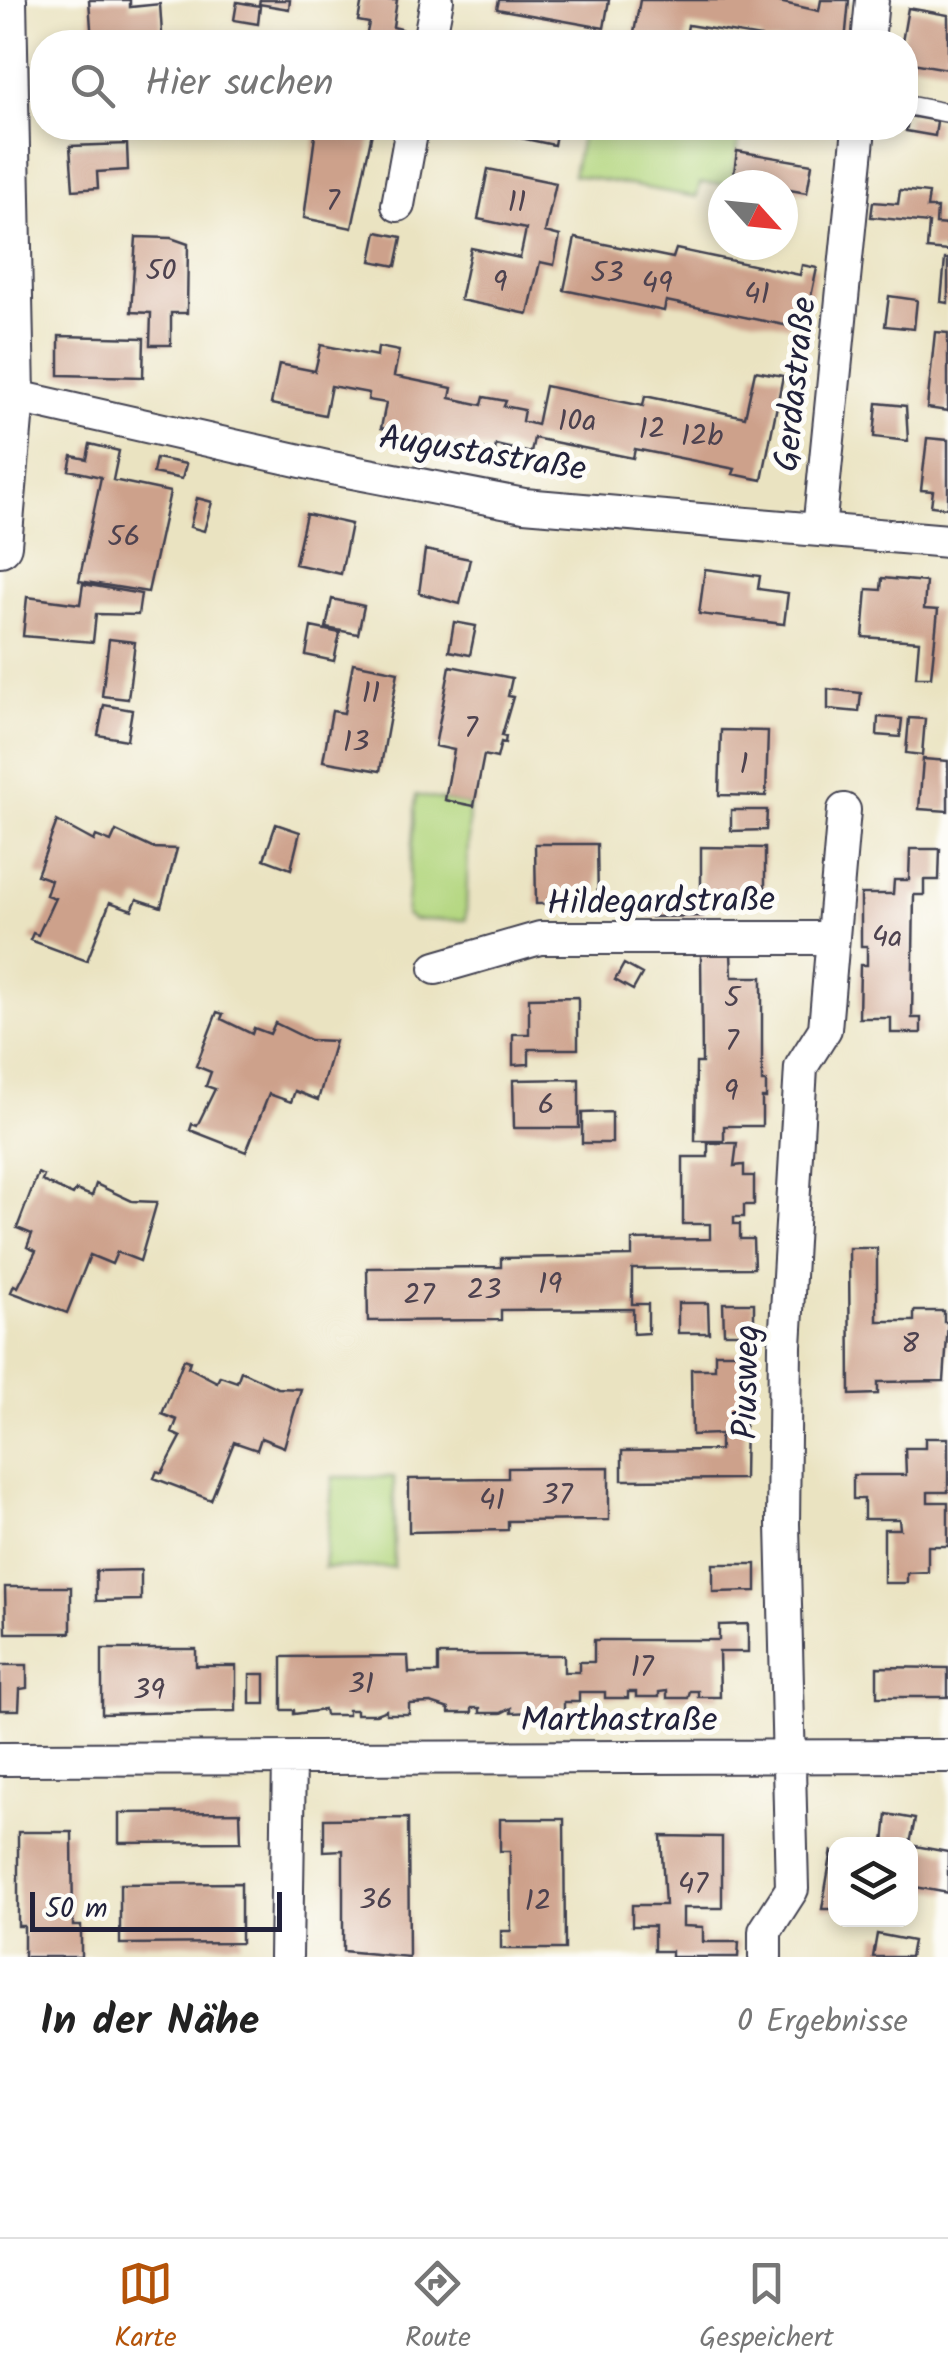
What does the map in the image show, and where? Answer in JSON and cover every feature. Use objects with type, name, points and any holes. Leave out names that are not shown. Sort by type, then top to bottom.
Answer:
[{"type":"street","points":[[0,544],[8,384],[5,0]]},
{"type":"street","points":[[430,30],[436,0]]},
{"type":"street","points":[[869,30],[872,0]]},
{"type":"street","points":[[398,204],[410,140]]},
{"type":"street","name":"Gerdastraße","points":[[819,530],[858,140]]},
{"type":"street","name":"Augustastraße","points":[[8,384],[332,468],[524,505],[948,541]]},
{"type":"street","name":"Piusweg","points":[[765,1957],[765,1930],[792,1888],[782,1556],[785,1346],[801,1067],[825,1029],[844,810]]},
{"type":"street","name":"Hildegardstraße","points":[[436,968],[540,938],[830,938]]},
{"type":"street","name":"Marthastraße","points":[[0,1759],[948,1756]]},
{"type":"street","points":[[286,1957],[290,1759]]},
{"type":"lane","points":[[918,107],[948,112]]},
{"type":"green space","points":[[580,140],[739,140],[734,170],[708,170],[708,184],[700,183],[697,197],[573,175]]},
{"type":"green space","points":[[416,795],[469,805],[466,920],[414,920],[406,915]]},
{"type":"green space","points":[[333,1477],[394,1477],[394,1567],[324,1568]]},
{"type":"building","points":[[89,0],[130,0],[130,7],[160,4],[162,30],[91,30]]},
{"type":"building","points":[[260,0],[290,0],[289,9],[259,4]]},
{"type":"building","points":[[362,0],[397,0],[393,27],[401,30],[368,30],[369,23],[358,21]]},
{"type":"building","points":[[499,0],[609,0],[604,28],[497,9]]},
{"type":"building","points":[[640,0],[770,0],[819,11],[821,0],[849,0],[846,30],[718,30],[688,25],[687,30],[635,30]]},
{"type":"building","points":[[237,2],[260,6],[258,24],[234,20]]},
{"type":"building","points":[[908,8],[948,15],[948,69],[918,64],[918,30],[904,30]]},
{"type":"building","points":[[918,118],[937,121],[935,136],[918,133]]},
{"type":"building","points":[[314,140],[370,140],[352,228],[304,218]]},
{"type":"building","points":[[127,144],[128,170],[97,172],[98,188],[73,190],[70,146]]},
{"type":"building","points":[[737,151],[812,164],[807,193],[798,191],[798,170],[734,170]]},
{"type":"building","points":[[488,169],[556,183],[545,232],[560,236],[554,265],[540,262],[528,314],[460,300],[471,248],[520,258],[523,244],[526,229],[478,219]]},
{"type":"building","points":[[900,190],[929,193],[927,208],[937,208],[936,224],[948,225],[948,251],[927,249],[929,223],[871,217],[873,202],[898,204]]},
{"type":"building","points":[[377,232],[402,237],[396,266],[371,261]]},
{"type":"building","points":[[136,237],[171,238],[188,244],[187,313],[171,313],[171,345],[150,345],[151,313],[131,312]]},
{"type":"building","points":[[575,238],[673,258],[676,249],[708,256],[708,260],[728,260],[800,275],[802,265],[817,268],[805,325],[790,322],[789,326],[666,301],[664,311],[564,290]]},
{"type":"building","points":[[948,259],[948,303],[941,302]]},
{"type":"building","points":[[889,296],[917,300],[914,329],[885,326]]},
{"type":"building","points":[[935,332],[948,333],[948,411],[927,408]]},
{"type":"building","points":[[59,336],[144,338],[143,377],[59,375]]},
{"type":"building","points":[[321,345],[377,356],[378,347],[399,351],[394,376],[452,388],[450,398],[482,405],[484,397],[506,401],[504,406],[524,410],[522,421],[537,425],[545,386],[643,406],[645,396],[745,417],[755,371],[783,376],[762,480],[733,474],[735,469],[635,449],[633,458],[534,438],[531,453],[496,445],[495,451],[381,428],[386,403],[368,400],[369,393],[331,386],[325,415],[271,404],[279,364],[315,371]]},
{"type":"building","points":[[877,403],[906,406],[908,441],[874,437]]},
{"type":"building","points":[[927,438],[948,440],[948,508],[931,506],[933,491],[921,490]]},
{"type":"building","points":[[90,444],[119,451],[113,480],[170,492],[148,592],[79,581],[101,477],[69,470],[72,456],[87,459]]},
{"type":"building","points":[[156,458],[186,464],[182,479],[153,473]]},
{"type":"building","points":[[197,498],[212,502],[204,531],[190,527]]},
{"type":"building","points":[[306,514],[351,524],[341,574],[295,564]]},
{"type":"building","points":[[425,550],[470,559],[460,604],[419,593]]},
{"type":"building","points":[[705,569],[760,576],[758,589],[788,593],[784,624],[699,614]]},
{"type":"building","points":[[882,578],[926,582],[924,609],[938,610],[931,677],[916,677],[919,641],[863,637],[867,589],[881,590]]},
{"type":"building","points":[[83,584],[141,594],[138,615],[96,614],[93,642],[23,636],[27,597],[80,604]]},
{"type":"building","points":[[332,599],[364,606],[358,634],[326,628]]},
{"type":"building","points":[[454,622],[476,626],[470,655],[449,651]]},
{"type":"building","points":[[311,627],[340,633],[334,661],[306,655]]},
{"type":"building","points":[[109,639],[135,642],[128,699],[102,696]]},
{"type":"building","points":[[353,663],[398,672],[380,771],[323,761],[332,711],[344,713]]},
{"type":"building","points":[[450,666],[512,678],[508,696],[513,697],[502,735],[506,736],[505,743],[501,742],[497,758],[484,755],[474,806],[445,800],[454,750],[435,746]]},
{"type":"building","points":[[828,689],[861,693],[859,712],[828,709]]},
{"type":"building","points":[[104,705],[132,710],[127,740],[98,735]]},
{"type":"building","points":[[878,717],[902,719],[900,737],[877,735]]},
{"type":"building","points":[[909,718],[925,719],[922,755],[906,753]]},
{"type":"building","points":[[721,730],[768,731],[766,796],[719,795]]},
{"type":"building","points":[[923,759],[948,761],[948,811],[919,809]]},
{"type":"building","points":[[731,810],[767,810],[766,830],[731,831]]},
{"type":"building","points":[[57,821],[94,841],[96,836],[111,842],[116,831],[152,848],[177,849],[161,907],[137,899],[132,910],[110,902],[87,961],[30,940],[33,933],[38,935],[55,898],[46,895],[51,880],[37,875]]},
{"type":"building","points":[[276,824],[300,832],[291,869],[264,859]]},
{"type":"building","points":[[535,844],[597,844],[598,903],[536,904]]},
{"type":"building","points":[[701,847],[765,848],[765,893],[701,892]]},
{"type":"building","points":[[910,849],[940,849],[939,880],[924,880],[924,895],[914,895],[912,1018],[921,1018],[921,1033],[891,1033],[891,1018],[859,1018],[860,965],[867,965],[867,946],[861,946],[861,894],[893,894],[894,880],[909,880]]},
{"type":"building","points":[[702,898],[703,916],[651,917],[651,899]]},
{"type":"building","points":[[731,953],[732,977],[762,977],[762,1082],[766,1082],[766,1098],[762,1098],[762,1126],[724,1126],[724,1141],[695,1141],[696,1063],[702,1063],[701,954]]},
{"type":"building","points":[[624,964],[642,974],[633,990],[615,980]]},
{"type":"building","points":[[578,997],[578,1049],[529,1049],[529,1064],[513,1065],[513,1034],[529,1034],[529,998]]},
{"type":"building","points":[[217,1012],[223,1014],[221,1019],[252,1034],[254,1028],[270,1034],[275,1023],[310,1040],[335,1041],[318,1100],[295,1091],[291,1102],[269,1094],[246,1152],[190,1130],[192,1124],[197,1126],[215,1089],[206,1086],[211,1072],[196,1066]]},
{"type":"building","points":[[579,1079],[579,1128],[514,1128],[513,1080]]},
{"type":"building","points":[[612,1112],[612,1143],[582,1143],[582,1113]]},
{"type":"building","points":[[708,1143],[737,1143],[734,1166],[744,1165],[744,1176],[754,1176],[754,1205],[744,1205],[744,1217],[734,1217],[734,1224],[740,1224],[740,1239],[753,1239],[754,1268],[632,1269],[632,1304],[648,1304],[648,1333],[633,1334],[633,1309],[501,1310],[501,1320],[368,1321],[367,1268],[501,1267],[501,1258],[632,1256],[632,1240],[710,1239],[710,1224],[683,1224],[683,1157],[708,1157]]},
{"type":"building","points":[[38,1173],[44,1176],[42,1181],[73,1195],[76,1190],[92,1196],[96,1184],[132,1201],[157,1202],[140,1261],[117,1252],[112,1264],[90,1255],[67,1313],[11,1292],[14,1285],[18,1287],[36,1251],[27,1247],[32,1234],[17,1228]]},
{"type":"building","points":[[849,1248],[877,1248],[877,1321],[914,1321],[914,1311],[944,1311],[944,1322],[948,1322],[944,1381],[878,1382],[878,1394],[850,1395]]},
{"type":"building","points":[[678,1303],[708,1303],[709,1333],[678,1333]]},
{"type":"building","points":[[723,1303],[754,1303],[754,1333],[724,1333]]},
{"type":"building","points":[[715,1353],[746,1353],[744,1479],[622,1480],[622,1451],[720,1450],[720,1434],[692,1435],[691,1369],[715,1369]]},
{"type":"building","points":[[184,1359],[190,1361],[188,1367],[217,1382],[220,1376],[237,1382],[241,1371],[277,1388],[301,1389],[284,1447],[261,1438],[257,1450],[234,1442],[211,1500],[154,1478],[157,1471],[162,1473],[181,1437],[172,1433],[177,1420],[162,1414]]},
{"type":"building","points":[[925,1438],[948,1438],[948,1492],[928,1492],[928,1502],[948,1502],[948,1546],[928,1546],[928,1572],[907,1573],[907,1583],[884,1583],[884,1529],[900,1529],[899,1519],[864,1519],[864,1499],[853,1499],[853,1475],[906,1475],[905,1448],[925,1448]]},
{"type":"building","points":[[609,1467],[609,1520],[508,1521],[508,1530],[409,1532],[409,1479],[508,1478],[508,1468]]},
{"type":"building","points":[[713,1564],[756,1564],[756,1591],[713,1592]]},
{"type":"building","points":[[141,1570],[141,1600],[96,1601],[96,1571]]},
{"type":"building","points":[[5,1587],[71,1587],[71,1633],[6,1633]]},
{"type":"building","points":[[748,1624],[748,1652],[719,1652],[720,1697],[698,1697],[698,1691],[690,1691],[688,1698],[667,1698],[667,1691],[659,1692],[659,1697],[636,1697],[636,1692],[628,1692],[628,1698],[605,1698],[605,1692],[579,1692],[579,1702],[564,1702],[564,1712],[534,1708],[534,1712],[511,1713],[511,1708],[501,1713],[480,1713],[480,1708],[472,1708],[472,1713],[449,1713],[449,1709],[431,1703],[409,1704],[409,1714],[386,1714],[386,1710],[356,1714],[356,1710],[348,1710],[348,1715],[325,1715],[324,1710],[294,1714],[294,1710],[282,1710],[282,1657],[408,1656],[409,1673],[438,1673],[438,1655],[564,1655],[564,1672],[579,1672],[579,1662],[594,1662],[594,1640],[719,1640],[719,1625]]},
{"type":"building","points":[[102,1649],[196,1649],[196,1666],[236,1666],[236,1711],[102,1714]]},
{"type":"building","points":[[0,1665],[27,1665],[27,1688],[20,1689],[19,1710],[0,1710]]},
{"type":"building","points":[[877,1667],[948,1668],[948,1697],[877,1697]]},
{"type":"building","points":[[250,1674],[265,1674],[265,1704],[250,1704]]},
{"type":"building","points":[[240,1812],[241,1842],[119,1843],[119,1813]]},
{"type":"building","points":[[887,1814],[915,1819],[911,1837],[885,1837]]},
{"type":"building","points":[[408,1818],[409,1957],[343,1951],[343,1850],[324,1851],[324,1819]]},
{"type":"building","points":[[500,1819],[564,1819],[565,1949],[501,1949],[501,1931],[511,1931],[510,1851],[500,1851]]},
{"type":"building","points":[[18,1832],[72,1832],[73,1926],[81,1926],[81,1957],[24,1957],[24,1926],[18,1926]]},
{"type":"building","points":[[661,1836],[722,1837],[722,1908],[683,1908],[683,1926],[703,1927],[703,1942],[739,1942],[738,1957],[671,1957],[671,1951],[654,1951],[654,1926],[632,1926],[632,1905],[665,1905]]},
{"type":"building","points":[[918,1846],[948,1852],[948,1893],[918,1887]]},
{"type":"building","points":[[828,1873],[828,1909],[822,1909]]},
{"type":"building","points":[[241,1883],[241,1943],[120,1944],[120,1884]]},
{"type":"building","points":[[877,1934],[913,1941],[910,1957],[873,1957]]}]
